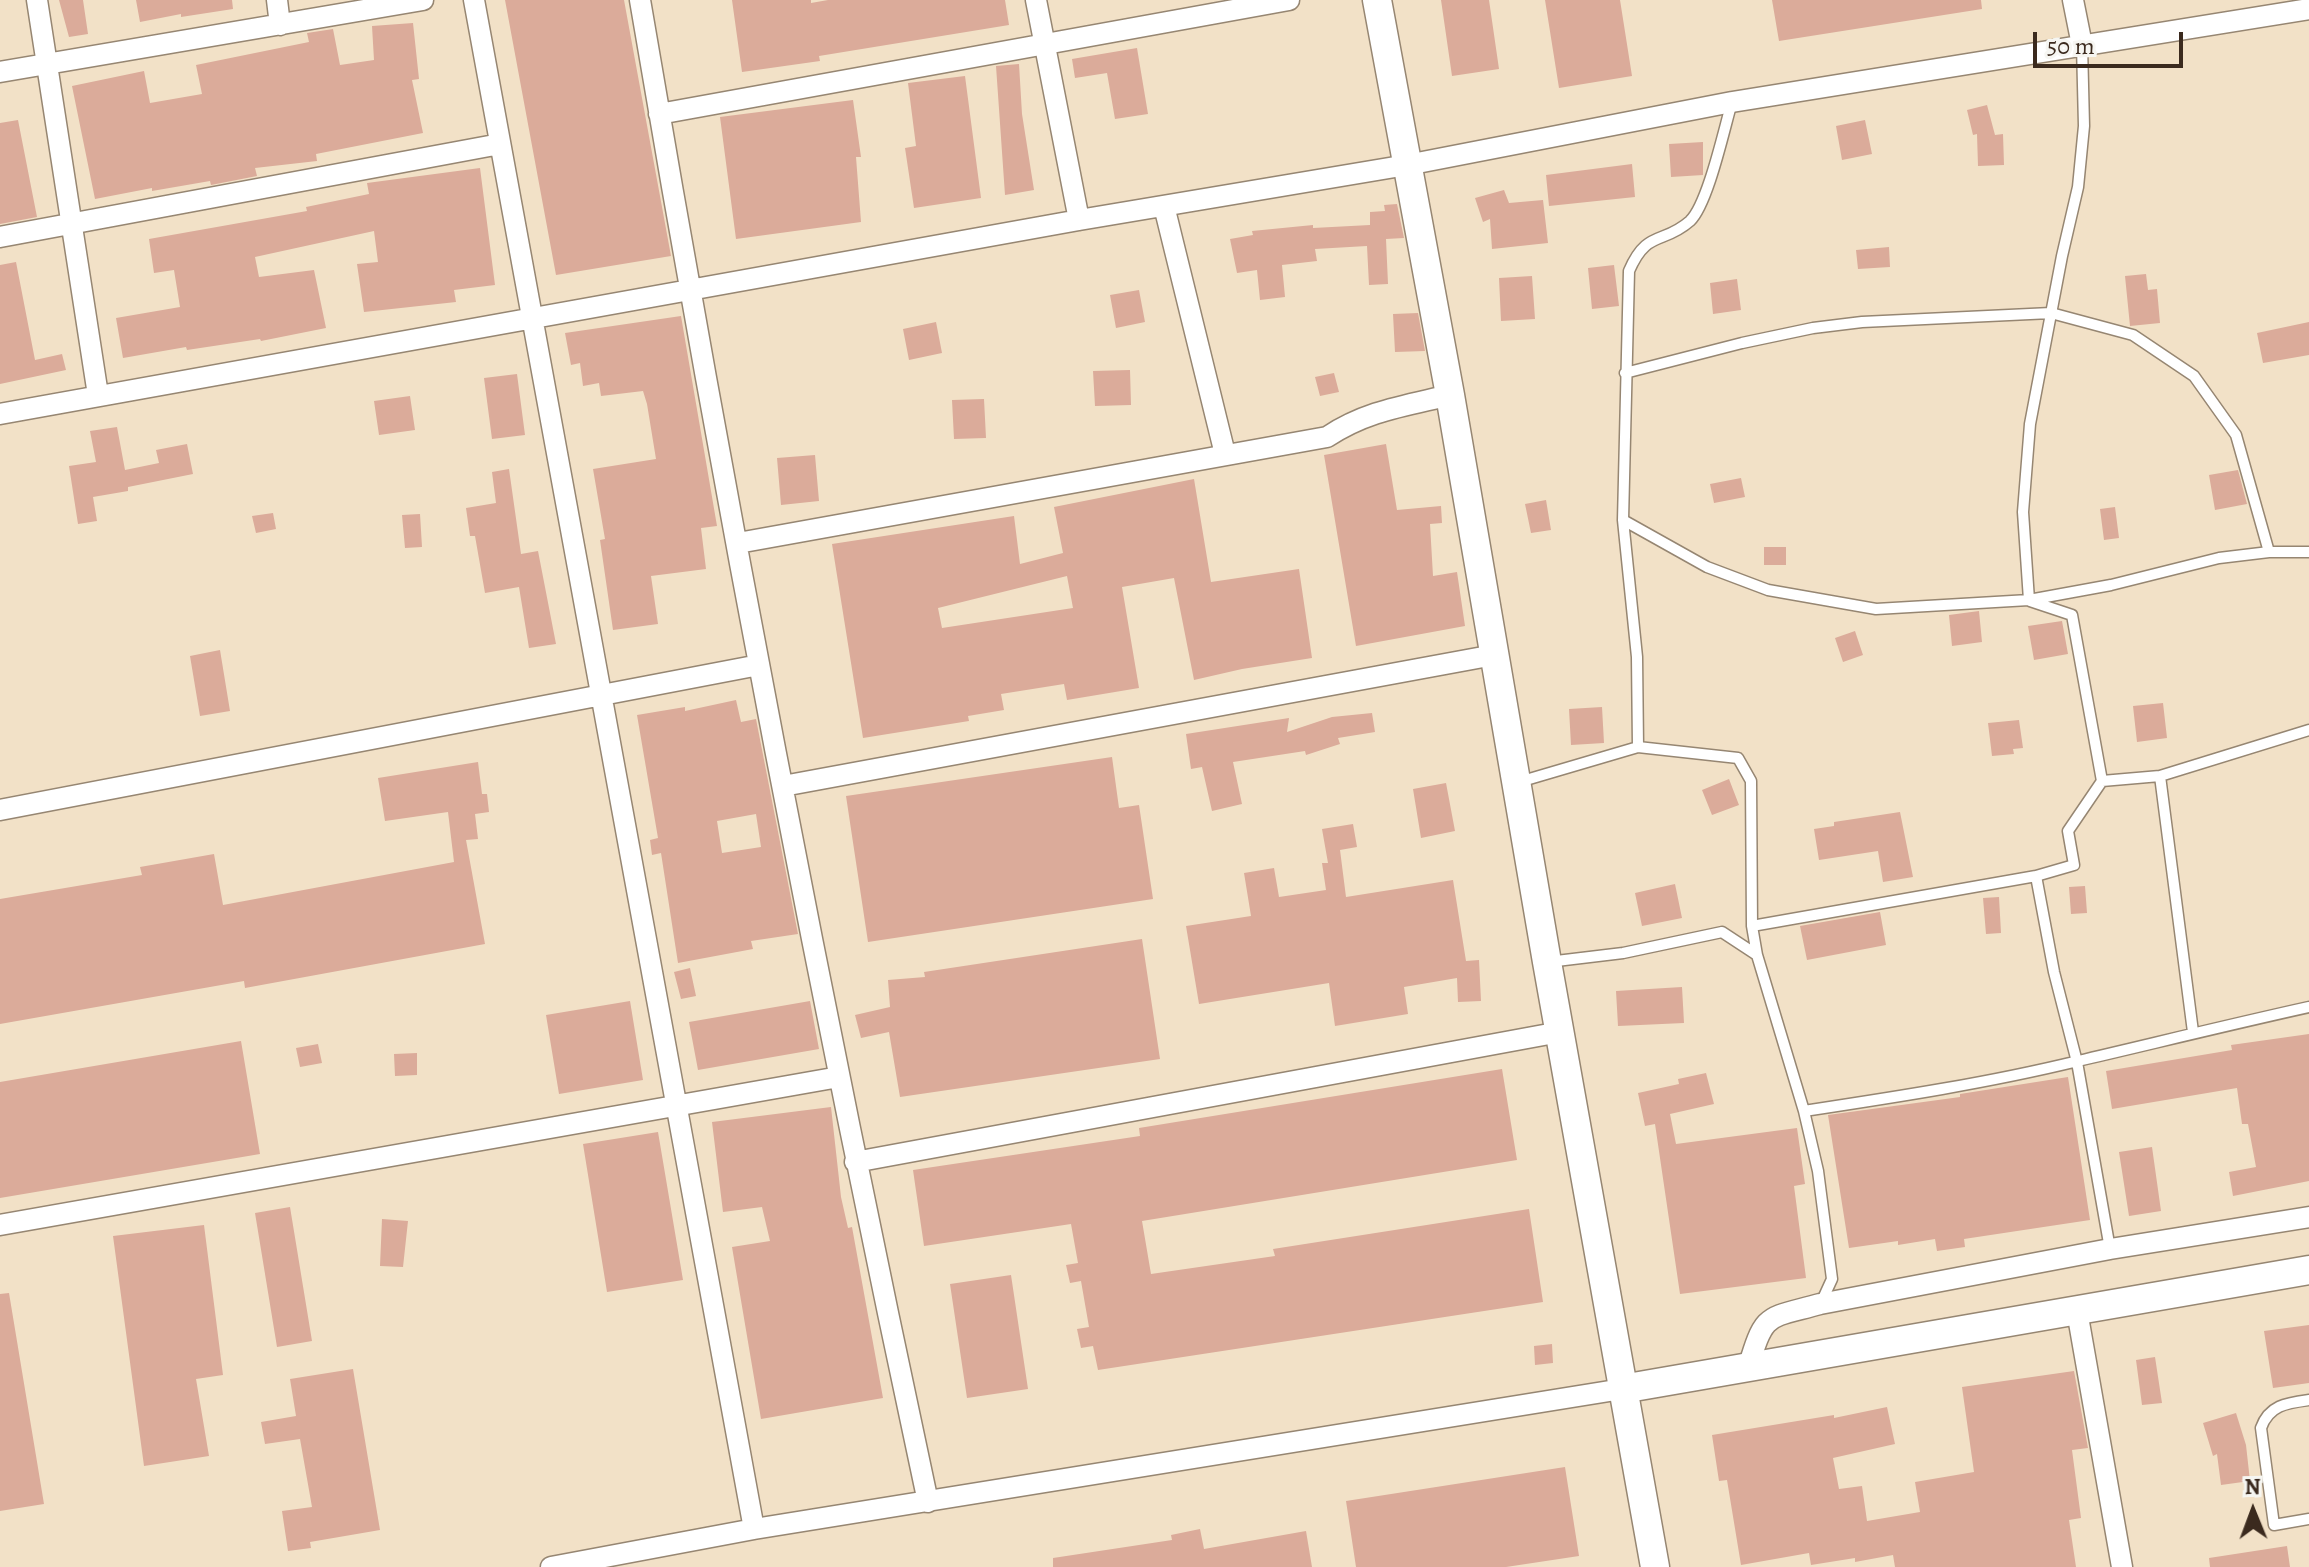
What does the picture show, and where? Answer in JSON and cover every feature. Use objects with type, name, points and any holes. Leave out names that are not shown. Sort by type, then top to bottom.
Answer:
[{"type":"street","points":[[37,0],[98,395]]},
{"type":"street","points":[[277,0],[280,25]]},
{"type":"street","points":[[0,72],[423,0]]},
{"type":"street","points":[[474,0],[754,1529]]},
{"type":"street","points":[[640,0],[759,665],[855,1162],[928,1502]]},
{"type":"street","points":[[1036,0],[1079,220]]},
{"type":"street","points":[[659,114],[1289,0]]},
{"type":"street","points":[[1377,0],[1450,395],[1655,1567]]},
{"type":"street","points":[[2073,0],[2082,45]]},
{"type":"street","points":[[0,414],[1079,220],[1407,165],[1732,102],[2309,9]]},
{"type":"street","points":[[0,237],[500,144]]},
{"type":"street","points":[[1164,206],[1225,454]]},
{"type":"street","points":[[738,543],[1327,437],[1352,421],[1450,395]]},
{"type":"street","points":[[783,786],[1494,655]]},
{"type":"street","points":[[0,810],[759,665]]},
{"type":"street","points":[[855,1162],[1560,1032]]},
{"type":"street","points":[[0,1225],[839,1077]]},
{"type":"street","points":[[1748,1368],[1763,1325],[1774,1317],[1820,1304],[2110,1249],[2309,1217]]},
{"type":"street","points":[[551,1567],[609,1562],[754,1529],[1622,1389],[2309,1270]]},
{"type":"street","points":[[2077,1311],[2122,1567]]},
{"type":"lane","points":[[2029,600],[2023,512],[2030,424],[2079,171],[2084,126],[2082,45]]},
{"type":"lane","points":[[1638,747],[1637,657],[1623,520],[1629,271],[1638,250],[1692,219],[1703,200],[1732,102]]},
{"type":"lane","points":[[1625,373],[1742,343],[1813,328],[1862,322],[2051,313],[2133,335],[2194,376],[2236,435],[2269,552]]},
{"type":"lane","points":[[1623,520],[1707,567],[1768,590],[1876,609],[2029,600],[2111,585],[2219,558],[2269,552],[2309,552]]},
{"type":"lane","points":[[1752,926],[2036,876],[2074,865],[2068,831],[2102,781],[2072,615],[2029,600]]},
{"type":"lane","points":[[2102,781],[2160,776],[2309,730]]},
{"type":"lane","points":[[1517,782],[1638,747],[1738,758],[1751,781],[1752,926],[1757,955],[1804,1111],[1818,1171],[1832,1279],[1820,1304]]},
{"type":"lane","points":[[2160,776],[2193,1032]]},
{"type":"lane","points":[[2036,876],[2054,972],[2077,1062],[2110,1249]]},
{"type":"lane","points":[[1547,962],[1623,953],[1722,932],[1757,955]]},
{"type":"lane","points":[[1804,1111],[1928,1092],[2077,1062],[2193,1032],[2309,1007]]},
{"type":"lane","points":[[2309,1400],[2280,1404],[2264,1419],[2261,1428],[2274,1525],[2309,1519]]},
{"type":"building","points":[[59,0],[83,0],[88,34],[69,37]]},
{"type":"building","points":[[136,0],[232,0],[233,9],[140,22]]},
{"type":"building","points":[[505,0],[624,0],[671,256],[556,275]]},
{"type":"building","points":[[732,0],[811,0],[811,3],[828,0],[1005,0],[1009,25],[819,56],[820,61],[742,72]]},
{"type":"building","points":[[1441,0],[1489,0],[1499,69],[1452,76]]},
{"type":"building","points":[[1545,0],[1620,0],[1632,76],[1559,88]]},
{"type":"building","points":[[1772,0],[1981,0],[1982,9],[1779,41]]},
{"type":"building","points":[[413,23],[419,79],[412,80],[423,133],[316,154],[317,161],[255,168],[257,176],[211,185],[210,181],[152,191],[152,188],[95,199],[72,86],[144,71],[150,103],[202,94],[196,65],[309,42],[307,33],[333,29],[340,65],[374,60],[372,26]]},
{"type":"building","points":[[1137,48],[1148,114],[1115,119],[1107,73],[1075,78],[1072,59]]},
{"type":"building","points":[[1019,64],[1022,114],[1034,190],[1005,195],[996,66]]},
{"type":"building","points":[[965,76],[981,198],[914,208],[905,148],[916,146],[908,83]]},
{"type":"building","points":[[853,100],[861,157],[856,157],[861,222],[736,239],[720,117]]},
{"type":"building","points":[[1987,105],[1995,135],[2003,134],[2004,165],[1978,166],[1977,134],[1973,135],[1967,110]]},
{"type":"building","points":[[18,120],[37,217],[0,224],[0,123]]},
{"type":"building","points":[[1865,120],[1872,154],[1842,160],[1836,126]]},
{"type":"building","points":[[1703,142],[1703,175],[1671,177],[1669,144]]},
{"type":"building","points":[[1632,164],[1635,197],[1549,206],[1546,175]]},
{"type":"building","points":[[480,168],[495,285],[454,290],[456,302],[364,312],[357,264],[378,262],[374,231],[255,257],[259,277],[314,270],[326,328],[261,341],[187,350],[186,347],[123,358],[116,318],[180,307],[174,270],[154,273],[149,239],[307,211],[306,207],[369,194],[367,183]]},
{"type":"building","points":[[1504,190],[1509,203],[1543,200],[1548,243],[1492,249],[1490,219],[1483,222],[1475,198]]},
{"type":"building","points":[[1397,204],[1404,238],[1386,239],[1388,284],[1369,285],[1367,246],[1315,249],[1317,261],[1282,265],[1285,297],[1260,300],[1257,270],[1237,273],[1230,239],[1253,235],[1252,231],[1313,225],[1313,228],[1370,225],[1370,212],[1385,211],[1384,205]]},
{"type":"building","points":[[1889,247],[1890,267],[1858,269],[1856,250]]},
{"type":"building","points":[[16,262],[35,360],[62,354],[66,370],[0,384],[0,265]]},
{"type":"building","points":[[1614,265],[1619,306],[1592,309],[1588,268]]},
{"type":"building","points":[[2146,274],[2148,290],[2157,289],[2160,323],[2130,326],[2125,276]]},
{"type":"building","points":[[1532,276],[1535,319],[1501,321],[1499,278]]},
{"type":"building","points":[[1737,279],[1741,310],[1713,314],[1710,283]]},
{"type":"building","points":[[1139,290],[1145,322],[1116,328],[1110,295]]},
{"type":"building","points":[[1418,313],[1425,351],[1395,352],[1393,314]]},
{"type":"building","points":[[681,316],[717,526],[701,528],[706,569],[651,576],[658,624],[613,630],[600,540],[605,539],[593,469],[656,459],[643,391],[601,396],[599,383],[583,386],[580,363],[571,365],[565,333]]},
{"type":"building","points":[[936,322],[942,353],[909,360],[903,329]]},
{"type":"building","points":[[2309,322],[2309,355],[2263,363],[2257,333]]},
{"type":"building","points":[[1130,370],[1131,405],[1095,406],[1093,371]]},
{"type":"building","points":[[1334,373],[1339,392],[1320,396],[1315,377]]},
{"type":"building","points":[[517,374],[525,435],[492,439],[484,378]]},
{"type":"building","points":[[410,396],[415,430],[379,435],[374,401]]},
{"type":"building","points":[[984,399],[986,438],[954,439],[952,400]]},
{"type":"building","points":[[117,427],[125,470],[159,463],[156,450],[187,444],[193,474],[93,497],[97,521],[78,524],[69,466],[96,462],[90,431]]},
{"type":"building","points":[[1386,444],[1397,510],[1441,506],[1442,523],[1430,524],[1433,576],[1457,572],[1465,626],[1356,646],[1324,455]]},
{"type":"building","points":[[815,455],[819,501],[781,505],[777,458]]},
{"type":"building","points":[[509,469],[521,554],[538,551],[556,644],[529,648],[519,587],[485,593],[475,536],[470,536],[466,508],[496,503],[492,472]]},
{"type":"building","points":[[2238,470],[2247,504],[2215,510],[2209,475]]},
{"type":"building","points":[[1741,478],[1745,497],[1714,503],[1710,484]]},
{"type":"building","points":[[1194,479],[1211,582],[1299,569],[1312,658],[1194,680],[1174,578],[1122,587],[1139,688],[1067,700],[1064,684],[1001,694],[1004,710],[968,716],[969,721],[863,738],[832,544],[1014,516],[1020,564],[1063,553],[1054,507]],"holes":[[[1067,576],[1073,608],[942,628],[938,608]]]},
{"type":"building","points":[[1546,500],[1551,530],[1531,533],[1525,504]]},
{"type":"building","points":[[2115,507],[2119,538],[2104,540],[2100,509]]},
{"type":"building","points":[[273,513],[276,529],[256,533],[252,516]]},
{"type":"building","points":[[420,514],[422,547],[405,548],[402,515]]},
{"type":"building","points":[[1764,547],[1786,547],[1786,565],[1764,565]]},
{"type":"building","points":[[1979,611],[1982,642],[1952,646],[1949,615]]},
{"type":"building","points":[[2062,621],[2068,654],[2034,660],[2028,626]]},
{"type":"building","points":[[1855,631],[1863,655],[1843,662],[1835,638]]},
{"type":"building","points":[[220,650],[230,711],[200,716],[190,656]]},
{"type":"building","points":[[736,700],[741,722],[756,719],[798,934],[751,941],[753,949],[678,963],[661,853],[652,855],[650,840],[658,838],[637,715],[685,707],[685,711]],"holes":[[[756,814],[761,847],[722,853],[717,821]]]},
{"type":"building","points":[[2163,703],[2167,738],[2137,742],[2133,706]]},
{"type":"building","points":[[1602,707],[1604,743],[1571,745],[1569,709]]},
{"type":"building","points":[[1372,713],[1375,732],[1338,738],[1340,744],[1306,755],[1305,751],[1233,762],[1242,804],[1212,811],[1202,767],[1191,769],[1186,734],[1289,718],[1287,732],[1332,717]]},
{"type":"building","points":[[2019,720],[2023,748],[2013,749],[2014,754],[1992,756],[1988,723]]},
{"type":"building","points":[[1112,757],[1119,808],[1139,805],[1153,899],[868,942],[846,796]]},
{"type":"building","points":[[478,762],[482,794],[487,794],[489,812],[475,814],[478,839],[466,840],[485,944],[245,988],[244,981],[0,1024],[0,899],[142,875],[140,867],[214,854],[223,905],[454,862],[448,812],[385,821],[378,778]]},
{"type":"building","points":[[1729,779],[1739,805],[1712,815],[1702,790]]},
{"type":"building","points":[[1446,783],[1455,831],[1421,838],[1413,789]]},
{"type":"building","points":[[1900,812],[1913,877],[1883,882],[1878,851],[1819,860],[1814,829],[1834,826],[1834,822]]},
{"type":"building","points":[[1353,824],[1357,847],[1340,850],[1346,897],[1453,880],[1466,961],[1479,960],[1481,1001],[1458,1002],[1457,978],[1404,987],[1408,1014],[1335,1026],[1329,983],[1199,1004],[1186,926],[1251,916],[1244,873],[1274,868],[1279,897],[1326,890],[1322,863],[1328,863],[1322,829]]},
{"type":"building","points":[[1675,884],[1682,918],[1642,926],[1635,893]]},
{"type":"building","points":[[2085,886],[2087,913],[2071,914],[2069,887]]},
{"type":"building","points":[[1999,897],[2001,933],[1986,934],[1983,898]]},
{"type":"building","points":[[1880,912],[1886,945],[1807,960],[1800,926]]},
{"type":"building","points":[[1142,939],[1160,1059],[900,1097],[889,1032],[861,1038],[855,1015],[890,1007],[888,980],[925,977],[924,972]]},
{"type":"building","points":[[690,968],[696,996],[681,999],[674,972]]},
{"type":"building","points":[[1682,987],[1684,1023],[1618,1026],[1616,991]]},
{"type":"building","points":[[630,1001],[643,1080],[559,1094],[546,1015]]},
{"type":"building","points":[[810,1001],[819,1049],[698,1070],[689,1022]]},
{"type":"building","points":[[2309,1034],[2309,1181],[2233,1196],[2229,1172],[2256,1167],[2248,1124],[2242,1124],[2237,1088],[2112,1109],[2106,1071],[2232,1050],[2231,1045]]},
{"type":"building","points":[[241,1041],[260,1154],[0,1198],[0,1082]]},
{"type":"building","points":[[318,1044],[322,1063],[300,1067],[296,1048]]},
{"type":"building","points":[[417,1053],[417,1075],[395,1076],[394,1054]]},
{"type":"building","points":[[1502,1069],[1517,1160],[1142,1221],[1151,1274],[1275,1256],[1273,1249],[1529,1209],[1543,1302],[1098,1370],[1093,1346],[1081,1348],[1077,1329],[1089,1327],[1081,1281],[1070,1283],[1066,1265],[1078,1263],[1071,1224],[924,1246],[913,1170],[1140,1136],[1139,1128]]},
{"type":"building","points":[[1706,1073],[1714,1104],[1670,1114],[1676,1144],[1797,1128],[1805,1184],[1794,1186],[1806,1278],[1680,1294],[1655,1124],[1645,1126],[1638,1093],[1679,1084],[1678,1079]]},
{"type":"building","points":[[2068,1077],[2090,1220],[1964,1239],[1965,1247],[1937,1251],[1935,1239],[1849,1248],[1828,1115],[1960,1097],[1960,1094]]},
{"type":"building","points":[[831,1107],[841,1197],[848,1228],[852,1227],[883,1398],[761,1419],[732,1247],[770,1241],[762,1207],[723,1212],[712,1122]]},
{"type":"building","points":[[658,1132],[683,1280],[607,1292],[583,1144]]},
{"type":"building","points":[[2152,1147],[2161,1211],[2129,1216],[2119,1152]]},
{"type":"building","points":[[290,1207],[312,1341],[277,1347],[255,1213]]},
{"type":"building","points":[[382,1219],[408,1221],[403,1267],[380,1266]]},
{"type":"building","points":[[204,1225],[223,1375],[196,1379],[209,1456],[144,1466],[113,1236]]},
{"type":"building","points":[[1011,1275],[1028,1389],[967,1398],[950,1284]]},
{"type":"building","points":[[9,1293],[44,1504],[0,1511],[0,1294]]},
{"type":"building","points":[[2309,1325],[2309,1383],[2273,1388],[2264,1331]]},
{"type":"building","points":[[1552,1344],[1553,1363],[1535,1365],[1534,1346]]},
{"type":"building","points":[[2155,1357],[2162,1403],[2142,1405],[2136,1360]]},
{"type":"building","points":[[353,1369],[380,1530],[310,1542],[311,1548],[288,1551],[282,1511],[312,1507],[300,1439],[265,1444],[261,1422],[296,1416],[290,1379]]},
{"type":"building","points":[[2074,1371],[2088,1448],[2072,1450],[2081,1518],[2069,1520],[2076,1567],[1895,1567],[1893,1555],[1811,1565],[1809,1553],[1741,1565],[1727,1480],[1719,1481],[1712,1435],[1834,1415],[1834,1418],[1887,1407],[1895,1444],[1833,1458],[1839,1489],[1862,1486],[1867,1521],[1920,1512],[1915,1482],[1974,1472],[1962,1387]]},
{"type":"building","points":[[2236,1413],[2246,1445],[2250,1481],[2221,1485],[2217,1454],[2213,1456],[2203,1423]]},
{"type":"building","points":[[1565,1467],[1579,1556],[1506,1567],[1356,1567],[1346,1501]]},
{"type":"building","points":[[1200,1529],[1204,1549],[1306,1531],[1312,1567],[1053,1567],[1053,1558],[1172,1540],[1171,1535]]},
{"type":"building","points":[[2287,1546],[2290,1567],[2210,1567],[2209,1558]]}]
